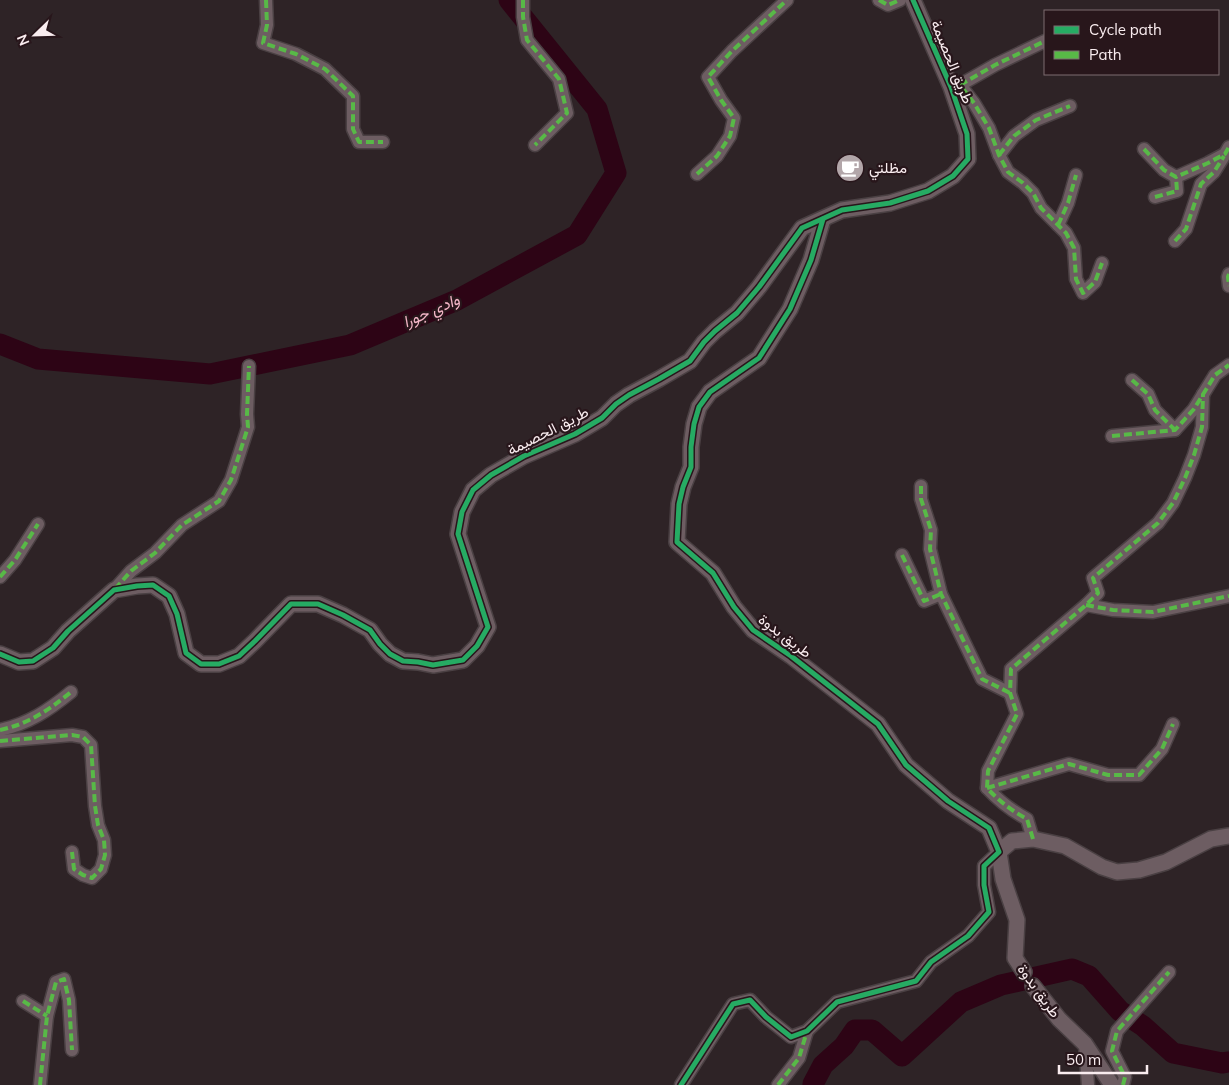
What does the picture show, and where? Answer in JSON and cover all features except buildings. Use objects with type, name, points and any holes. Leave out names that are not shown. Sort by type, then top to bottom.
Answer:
[{"type":"street","points":[[266,0],[267,25],[263,43],[296,54],[324,68],[353,96],[353,129],[359,142],[383,142]]},
{"type":"street","points":[[524,0],[523,17],[527,40],[559,79],[567,113],[535,145]]},
{"type":"street","points":[[697,174],[717,156],[730,136],[734,118],[720,100],[708,77],[732,51],[787,0]]},
{"type":"street","points":[[878,0],[888,5],[900,0]]},
{"type":"street","name":"طريق الحصيمة","points":[[114,590],[137,586],[153,586],[169,596],[177,614],[186,653],[201,664],[219,664],[239,656],[291,604],[318,604],[342,615],[370,630],[390,654],[403,661],[432,665],[463,660],[477,646],[488,627],[458,534],[462,512],[473,490],[491,475],[524,456],[575,434],[602,418],[616,404],[629,395],[690,361],[704,342],[736,313],[759,287],[802,228],[842,210],[890,203],[928,191],[953,176],[968,159],[967,134],[956,86],[914,0]]},
{"type":"street","points":[[1044,41],[994,65],[956,86],[974,103],[989,128],[1008,172],[1033,193],[1041,208],[1066,232],[1074,248],[1076,278],[1083,293],[1095,282],[1102,263]]},
{"type":"street","points":[[1000,155],[1014,136],[1036,120],[1070,106]]},
{"type":"street","points":[[1144,149],[1164,170],[1176,177]]},
{"type":"street","points":[[1176,177],[1208,164],[1227,150]]},
{"type":"street","points":[[1175,241],[1186,229],[1201,184],[1214,172],[1227,150]]},
{"type":"street","points":[[1058,225],[1068,203],[1076,175]]},
{"type":"street","points":[[1155,197],[1177,191],[1176,177]]},
{"type":"street","name":"طريق بدوة","points":[[823,219],[811,260],[790,308],[758,358],[710,392],[699,407],[691,446],[692,467],[683,487],[679,504],[677,542],[713,573],[734,608],[753,630],[791,656],[878,724],[906,765],[948,800],[989,828],[999,852],[1003,879],[1017,920],[1015,958],[1033,986],[1059,1019],[1085,1044],[1112,1085]]},
{"type":"street","points":[[1229,274],[1229,286]]},
{"type":"street","points":[[1112,436],[1175,430],[1194,409],[1215,375],[1229,365]]},
{"type":"street","points":[[0,654],[19,662],[33,661],[53,648],[68,631],[114,590],[131,571],[155,553],[182,525],[219,501],[231,480],[248,427],[249,366]]},
{"type":"street","points":[[1132,380],[1148,394],[1155,410],[1175,430]]},
{"type":"street","points":[[1033,839],[1027,819],[1012,811],[987,788],[988,771],[1017,714],[1010,693],[1011,669],[1098,593],[1093,578],[1158,523],[1173,503],[1194,455],[1202,427],[1203,394]]},
{"type":"street","points":[[921,486],[921,500],[930,530],[930,549],[941,594],[982,679],[1010,693]]},
{"type":"street","points":[[0,577],[38,524]]},
{"type":"street","points":[[902,555],[924,601],[941,594]]},
{"type":"street","points":[[1086,604],[1113,610],[1153,612],[1229,596]]},
{"type":"street","points":[[0,730],[35,718],[71,692]]},
{"type":"street","points":[[987,788],[1069,764],[1108,775],[1139,775],[1162,749],[1173,724]]},
{"type":"street","points":[[0,741],[72,735],[83,737],[90,745],[95,806],[98,825],[104,840],[105,855],[101,869],[92,878],[83,875],[74,869],[72,852]]},
{"type":"street","points":[[681,1085],[732,1004],[750,1000],[766,1017],[791,1037],[807,1031],[837,1002],[916,980],[931,962],[968,936],[989,912],[984,885],[984,866],[1012,841],[1033,839],[1065,846],[1102,867],[1117,872],[1139,870],[1166,862],[1211,838],[1229,836]]},
{"type":"street","points":[[1123,1085],[1125,1078],[1112,1051],[1117,1031],[1169,972]]},
{"type":"street","points":[[40,1085],[47,1016],[56,982],[64,979],[69,1000],[72,1050]]},
{"type":"street","points":[[23,1001],[47,1016]]},
{"type":"street","points":[[778,1085],[799,1058],[807,1031]]},
{"type":"street","points":[[1085,1044],[1088,1085]]},
{"type":"waterway","name":"وادي جورا","points":[[0,344],[38,359],[210,374],[350,345],[457,300],[577,235],[616,173],[597,109],[509,0]]},
{"type":"waterway","points":[[813,1084],[823,1065],[844,1046],[855,1030],[872,1030],[902,1056],[961,1002],[1001,985],[1072,969],[1089,976],[1120,1011],[1143,1026],[1173,1053],[1222,1063],[1229,1062]]},
{"type":"marked path","points":[[266,0],[267,25],[263,43],[296,54],[325,69],[353,96],[353,129],[359,142],[383,142]]},
{"type":"marked path","points":[[523,0],[523,17],[527,40],[559,79],[567,113],[535,145]]},
{"type":"marked path","points":[[697,174],[717,156],[730,136],[734,118],[708,77],[732,51],[787,0]]},
{"type":"marked path","points":[[879,0],[888,5],[900,0]]},
{"type":"marked path","points":[[960,85],[995,65],[1044,41]]},
{"type":"marked path","points":[[951,87],[960,85],[974,103],[989,128],[999,155],[1008,172],[1033,193],[1041,208],[1066,233],[1074,248],[1076,279],[1083,293],[1095,282],[1102,263]]},
{"type":"marked path","points":[[999,155],[1014,136],[1036,120],[1070,106]]},
{"type":"marked path","points":[[1144,149],[1164,170],[1176,177],[1225,154],[1229,147]]},
{"type":"marked path","points":[[1175,241],[1186,229],[1201,184],[1214,172],[1224,156]]},
{"type":"marked path","points":[[1058,225],[1068,203],[1076,175]]},
{"type":"marked path","points":[[1155,197],[1177,191],[1176,177]]},
{"type":"marked path","points":[[1229,274],[1229,286]]},
{"type":"marked path","points":[[1112,436],[1175,430],[1194,409],[1215,375],[1229,365]]},
{"type":"marked path","points":[[115,589],[131,571],[155,553],[182,525],[219,501],[231,480],[248,427],[249,366]]},
{"type":"marked path","points":[[1132,380],[1148,394],[1155,410],[1175,430]]},
{"type":"marked path","points":[[1033,839],[1027,819],[1016,813],[987,788],[988,771],[1017,714],[1010,693],[1011,669],[1098,593],[1093,578],[1158,523],[1173,503],[1194,455],[1202,427],[1203,394]]},
{"type":"marked path","points":[[921,486],[921,499],[931,530],[930,549],[941,594],[982,679],[1010,693]]},
{"type":"marked path","points":[[0,577],[15,560],[38,524]]},
{"type":"marked path","points":[[902,555],[924,601],[941,594]]},
{"type":"marked path","points":[[1086,605],[1113,610],[1153,612],[1229,596]]},
{"type":"marked path","points":[[0,730],[38,716],[71,692]]},
{"type":"marked path","points":[[987,788],[1069,764],[1108,775],[1139,775],[1162,749],[1173,724]]},
{"type":"marked path","points":[[0,741],[72,735],[83,737],[91,745],[95,806],[98,825],[104,840],[105,855],[101,869],[92,878],[83,875],[74,869],[72,852]]},
{"type":"marked path","points":[[1123,1085],[1125,1077],[1112,1051],[1117,1031],[1169,972]]},
{"type":"marked path","points":[[40,1085],[47,1016],[56,982],[64,979],[69,1000],[72,1050]]},
{"type":"marked path","points":[[23,1001],[47,1016]]},
{"type":"marked path","points":[[778,1085],[799,1058],[807,1031]]},
{"type":"cycle path","points":[[0,654],[19,662],[33,661],[53,648],[68,631],[114,590],[153,585],[169,596],[177,614],[186,653],[201,664],[219,664],[239,656],[291,604],[318,604],[343,615],[370,630],[390,654],[403,661],[433,665],[463,660],[477,646],[488,627],[458,534],[462,512],[473,490],[491,475],[524,456],[575,434],[602,418],[616,404],[629,395],[690,361],[704,342],[737,313],[759,287],[802,228],[842,210],[890,203],[928,191],[953,176],[968,159],[967,134],[951,87],[913,0]]},
{"type":"cycle path","points":[[681,1085],[733,1004],[750,1000],[766,1017],[791,1037],[807,1031],[837,1002],[916,981],[931,962],[968,936],[989,912],[984,885],[984,866],[999,852],[989,828],[948,801],[906,765],[878,724],[791,656],[753,630],[734,607],[713,573],[677,542],[679,504],[691,467],[694,424],[699,407],[710,392],[759,358],[790,309],[811,260],[823,219]]},
{"type":"place","name":"مظلتي","points":[[850,168]]}]
